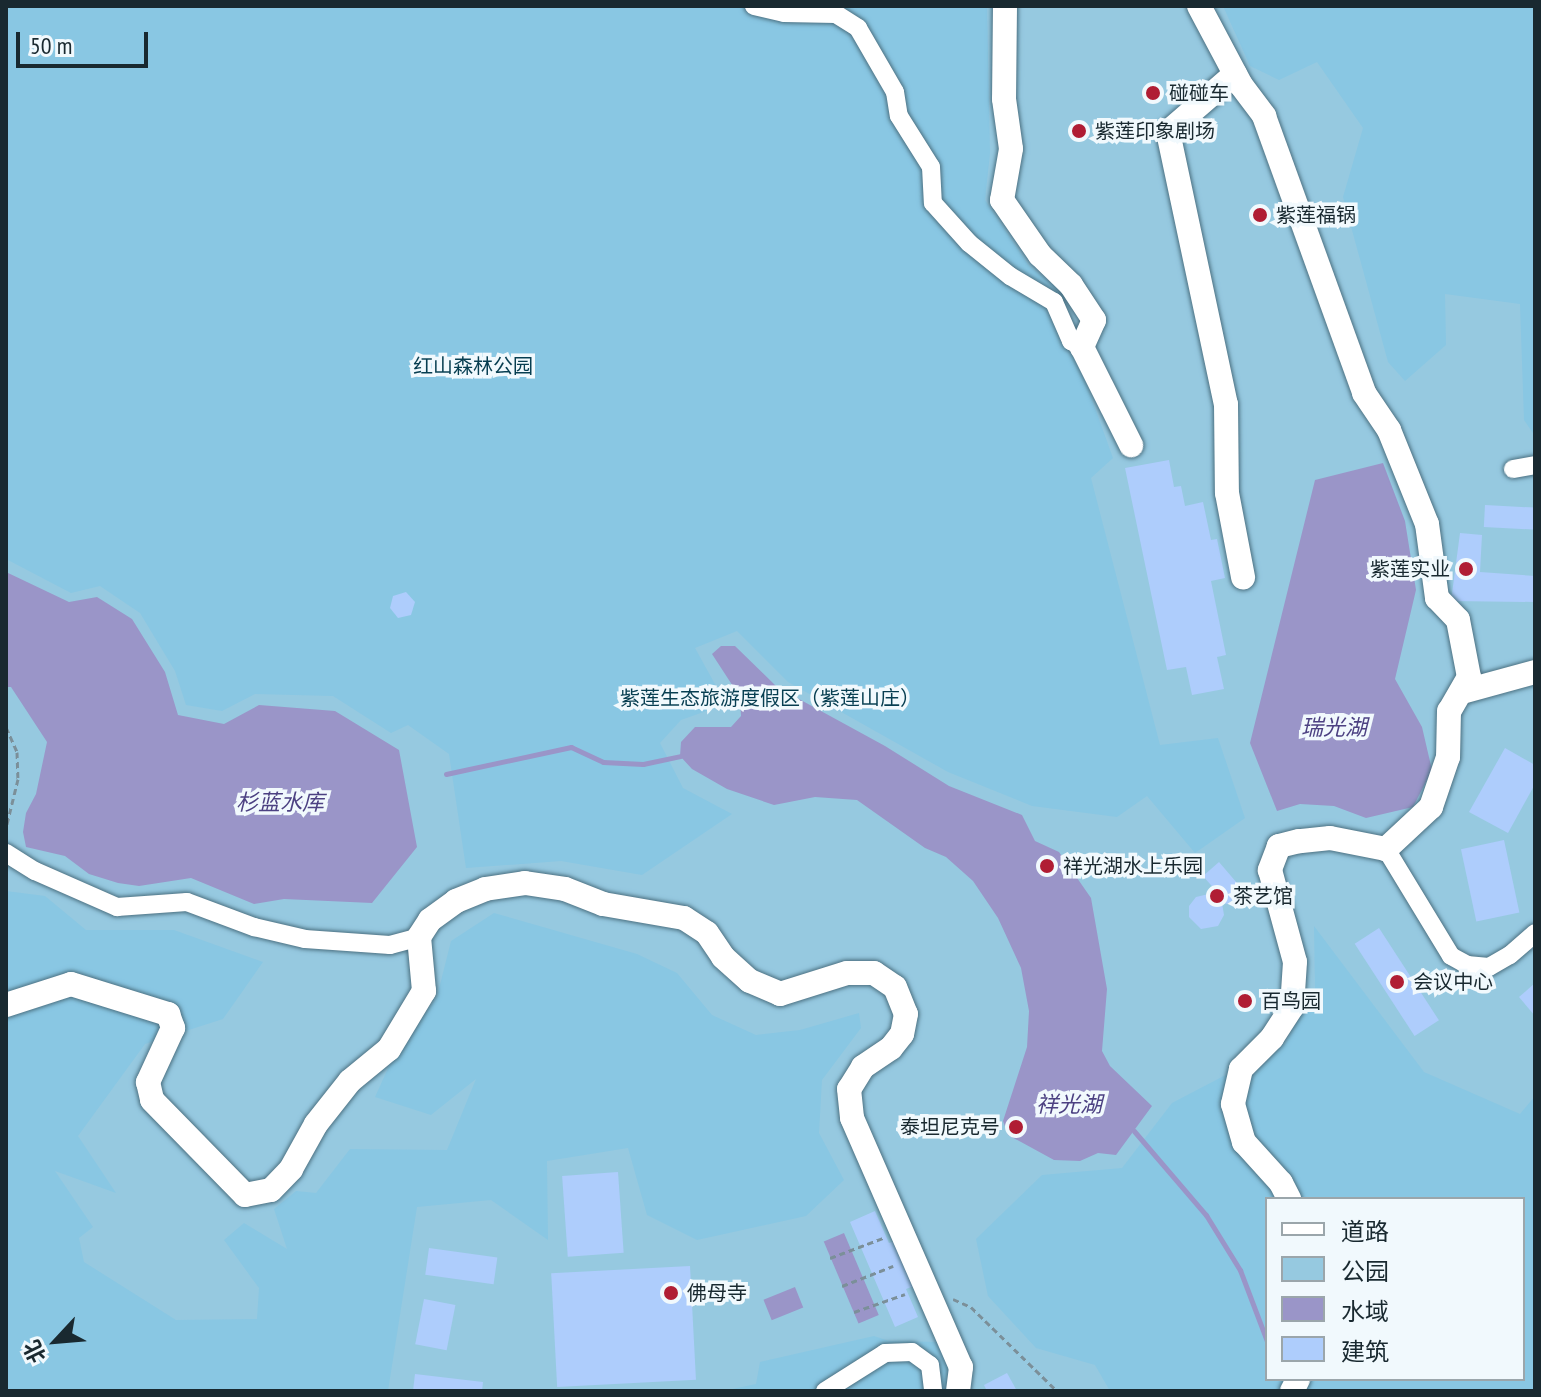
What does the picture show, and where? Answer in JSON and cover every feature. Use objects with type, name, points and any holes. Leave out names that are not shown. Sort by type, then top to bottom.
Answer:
[{"type":"street","points":[[754,6],[784,13],[836,14],[858,28],[895,92],[899,116],[931,167],[933,203],[969,243],[1010,276],[1054,302],[1071,341],[1082,347],[1131,445]]},
{"type":"street","points":[[1005,6],[1004,99],[1011,149],[1002,200],[1040,255],[1071,285],[1094,320],[1082,347]]},
{"type":"street","points":[[1199,6],[1235,74],[1264,116],[1364,393],[1389,430],[1427,524],[1437,598],[1458,620],[1469,677],[1449,711],[1448,757],[1431,807],[1386,849]]},
{"type":"street","points":[[1235,74],[1168,132],[1226,404],[1227,493],[1243,577]]},
{"type":"street","points":[[1513,469],[1535,465]]},
{"type":"street","points":[[1462,692],[1535,672]]},
{"type":"street","points":[[1288,1197],[1281,1183],[1244,1142],[1233,1104],[1241,1069],[1272,1038],[1292,1007],[1295,962],[1270,870],[1279,846],[1330,838],[1386,849],[1409,882],[1438,940],[1459,960],[1489,967],[1510,955],[1535,933]]},
{"type":"street","points":[[6,853],[35,871],[117,907],[187,902],[254,927],[305,939],[390,945],[419,937]]},
{"type":"street","points":[[6,1005],[71,984],[168,1014],[173,1028],[148,1082],[152,1100],[245,1195],[271,1190],[291,1169],[316,1124],[350,1081],[389,1049],[424,991],[419,937],[430,920],[456,901],[485,889],[525,883],[565,889],[603,904],[684,918],[707,933],[723,957],[750,981],[780,994],[847,973],[874,973],[895,987],[906,1014],[902,1034],[891,1048],[863,1067],[849,1089],[852,1118],[904,1230],[961,1367],[958,1391]]},
{"type":"street","points":[[825,1391],[885,1353],[912,1352],[930,1365],[933,1391]]},
{"type":"path","points":[[6,727],[17,752],[18,779],[6,828]]},
{"type":"path","points":[[830,1258],[904,1230]]},
{"type":"path","points":[[842,1286],[915,1257]]},
{"type":"path","points":[[854,1312],[927,1287],[971,1307],[1057,1391]]},
{"type":"green space","name":"紫莲生态旅游度假区（紫莲山庄）","points":[[6,6],[1535,6],[1535,1391],[6,1391]]},
{"type":"green space","name":"红山森林公园","points":[[6,6],[987,6],[990,153],[985,200],[1029,266],[1063,292],[1079,364],[1113,458],[1091,478],[1160,745],[1218,738],[1245,818],[1195,853],[1147,796],[1117,817],[1032,806],[948,772],[788,682],[737,631],[695,648],[726,704],[681,720],[660,743],[683,788],[732,814],[642,875],[561,861],[466,868],[449,754],[408,725],[391,733],[333,696],[255,694],[222,711],[186,705],[175,671],[140,613],[100,586],[71,593],[6,559]]},
{"type":"green space","points":[[1223,6],[1535,6],[1535,436],[1524,420],[1520,304],[1445,294],[1446,345],[1405,381],[1388,362],[1343,197],[1363,128],[1317,62],[1279,80],[1250,66]]},
{"type":"green space","points":[[6,891],[45,896],[86,930],[174,930],[263,962],[223,1019],[145,1044],[78,1136],[116,1193],[55,1171],[93,1227],[79,1238],[84,1262],[176,1320],[257,1319],[259,1288],[224,1240],[244,1223],[287,1249],[274,1209],[296,1191],[316,1193],[350,1149],[447,1150],[476,1079],[431,1115],[375,1097],[390,1064],[437,997],[451,941],[494,913],[637,954],[677,973],[712,1015],[756,1035],[800,1030],[859,1013],[861,1028],[822,1080],[819,1133],[844,1180],[806,1216],[697,1240],[647,1215],[628,1148],[547,1161],[548,1240],[491,1200],[417,1207],[388,1391],[6,1391]]},
{"type":"green space","points":[[1314,926],[1424,1072],[1520,1114],[1535,1096],[1535,1391],[1110,1391],[1095,1365],[1036,1348],[988,1296],[976,1239],[1042,1175],[1122,1168],[1172,1103],[1285,1044],[1315,988]]},
{"type":"green space","points":[[874,1336],[889,1341],[938,1342],[972,1391],[723,1391],[756,1384],[760,1362]]},
{"type":"water","name":"瑞光湖","points":[[1383,463],[1405,521],[1416,590],[1395,679],[1422,727],[1432,770],[1413,807],[1366,818],[1334,806],[1300,804],[1277,811],[1250,743],[1315,480]]},
{"type":"water","name":"杉蓝水库","points":[[6,572],[69,602],[97,597],[132,619],[165,672],[178,715],[224,724],[259,705],[335,711],[399,750],[417,847],[372,903],[284,899],[254,904],[191,878],[139,886],[118,883],[89,874],[65,856],[26,847],[23,832],[26,813],[36,794],[47,742],[11,687],[6,687]]},
{"type":"water","name":"祥光湖","points":[[721,646],[735,646],[777,687],[885,746],[949,786],[1022,815],[1035,841],[1059,852],[1091,898],[1107,989],[1102,1051],[1110,1066],[1152,1106],[1116,1155],[1098,1153],[1080,1161],[1054,1160],[1008,1135],[1003,1121],[1027,1047],[1029,1011],[1021,968],[998,918],[973,881],[946,857],[925,848],[857,800],[815,797],[774,805],[727,789],[692,769],[680,756],[681,742],[695,727],[731,727],[741,716],[740,697],[712,654]]},
{"type":"water","points":[[844,1233],[879,1315],[859,1324],[824,1242]]},
{"type":"water","points":[[795,1287],[803,1307],[772,1320],[763,1300]]},
{"type":"building","points":[[1169,460],[1174,487],[1181,486],[1185,506],[1203,502],[1211,540],[1217,539],[1225,578],[1211,581],[1226,655],[1217,657],[1224,689],[1192,695],[1186,667],[1167,670],[1125,468]]},
{"type":"building","points":[[1485,505],[1535,508],[1534,530],[1484,527]]},
{"type":"building","name":"紫莲实业","points":[[1460,533],[1482,535],[1480,572],[1535,576],[1535,602],[1451,601]]},
{"type":"building","points":[[406,592],[415,602],[411,615],[398,618],[390,608],[393,596]]},
{"type":"building","points":[[1505,748],[1535,765],[1535,784],[1508,833],[1469,812]]},
{"type":"building","points":[[1504,840],[1519,912],[1476,922],[1461,849]]},
{"type":"building","name":"茶艺馆","points":[[1219,862],[1243,890],[1228,904],[1222,903],[1224,915],[1218,926],[1201,929],[1189,917],[1189,906],[1196,897],[1217,892],[1203,876]]},
{"type":"building","name":"会议中心","points":[[1379,928],[1439,1020],[1415,1036],[1355,944]]},
{"type":"building","points":[[1535,983],[1535,1016],[1519,997]]},
{"type":"building","points":[[618,1172],[624,1253],[568,1257],[562,1176]]},
{"type":"building","points":[[875,1211],[889,1243],[895,1241],[914,1286],[906,1289],[918,1317],[895,1327],[850,1222]]},
{"type":"building","points":[[429,1248],[497,1258],[494,1284],[425,1275]]},
{"type":"building","points":[[690,1266],[696,1380],[557,1387],[551,1273]]},
{"type":"building","points":[[424,1299],[455,1305],[447,1350],[415,1344]]},
{"type":"building","points":[[1007,1373],[1017,1391],[987,1391],[984,1385]]},
{"type":"building","points":[[415,1374],[483,1382],[482,1391],[413,1391]]},
{"type":"waterway","points":[[446,774],[571,747],[603,762],[643,764],[680,756]]},
{"type":"waterway","points":[[1134,1131],[1206,1215],[1240,1270],[1265,1336]]},
{"type":"place","name":"碰碰车","points":[[1153,93]]},
{"type":"place","name":"紫莲印象剧场","points":[[1079,131]]},
{"type":"place","name":"紫莲福锅","points":[[1260,215]]},
{"type":"place","name":"紫莲实业","points":[[1466,569]]},
{"type":"place","name":"祥光湖水上乐园","points":[[1047,866]]},
{"type":"place","name":"茶艺馆","points":[[1217,896]]},
{"type":"place","name":"会议中心","points":[[1397,982]]},
{"type":"place","name":"百鸟园","points":[[1245,1001]]},
{"type":"place","name":"泰坦尼克号","points":[[1016,1127]]},
{"type":"place","name":"佛母寺","points":[[671,1293]]}]
